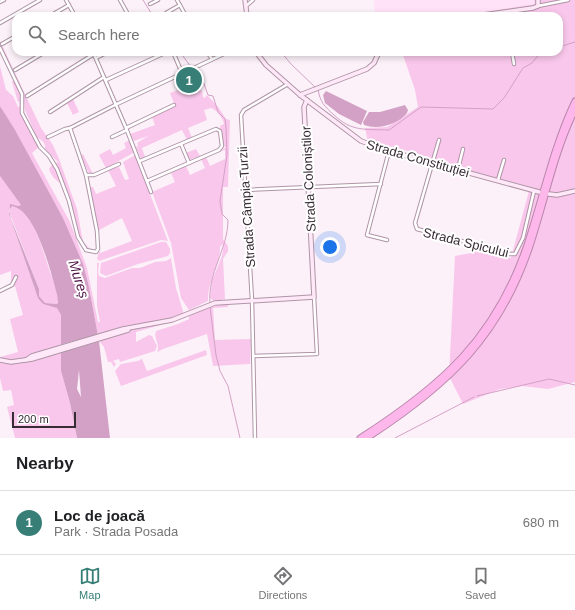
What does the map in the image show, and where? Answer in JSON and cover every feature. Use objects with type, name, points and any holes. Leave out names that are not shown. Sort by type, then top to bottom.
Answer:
[{"type":"highway","points":[[360,438],[405,409],[437,383],[464,356],[490,321],[510,286],[522,258],[557,144],[575,101]]},
{"type":"highway","points":[[367,438],[413,408],[445,381],[471,353],[497,318],[513,288],[525,260],[559,150],[575,110]]},
{"type":"street","points":[[0,2],[4,0]]},
{"type":"street","points":[[19,12],[40,0]]},
{"type":"street","points":[[66,0],[73,12]]},
{"type":"street","points":[[120,0],[127,12]]},
{"type":"street","points":[[150,4],[158,0]]},
{"type":"street","points":[[177,0],[184,12]]},
{"type":"street","points":[[245,0],[247,12]]},
{"type":"street","points":[[246,6],[253,0]]},
{"type":"street","points":[[538,0],[538,6]]},
{"type":"street","points":[[513,12],[568,0]]},
{"type":"street","points":[[57,12],[69,5]]},
{"type":"street","points":[[168,12],[180,5]]},
{"type":"street","points":[[0,23],[12,16]]},
{"type":"street","points":[[2,44],[12,38]]},
{"type":"street","points":[[0,48],[22,94],[22,113],[40,147],[49,156],[57,169],[69,201],[80,242],[86,250],[95,252],[98,249],[97,231],[86,176],[70,130]]},
{"type":"street","points":[[15,70],[38,56]]},
{"type":"street","points":[[27,96],[89,56]]},
{"type":"street","points":[[100,56],[96,58],[117,104],[151,192]]},
{"type":"street","points":[[50,112],[105,79],[158,56]]},
{"type":"street","points":[[174,56],[182,73]]},
{"type":"street","points":[[48,136],[65,129],[70,130],[117,104],[219,56]]},
{"type":"street","name":"Strada Constituției","points":[[259,56],[266,65],[300,95],[361,141],[390,151],[539,192]]},
{"type":"street","points":[[300,95],[367,69],[374,63],[377,56]]},
{"type":"street","points":[[513,56],[514,64]]},
{"type":"street","name":"Strada Câmpia Turzii","points":[[255,438],[252,359],[254,356],[252,300],[241,115],[244,110],[288,84]]},
{"type":"street","name":"Strada Coloniștilor","points":[[254,356],[317,354],[304,107],[307,100]]},
{"type":"street","points":[[112,138],[174,105]]},
{"type":"street","points":[[140,161],[216,129],[220,131],[220,149],[147,181]]},
{"type":"street","points":[[432,163],[439,140]]},
{"type":"street","points":[[181,144],[189,163]]},
{"type":"street","points":[[458,169],[463,149]]},
{"type":"street","points":[[387,240],[367,236],[390,151]]},
{"type":"street","points":[[498,180],[504,160]]},
{"type":"street","name":"Strada Spicului","points":[[432,163],[415,223],[416,229],[510,254],[515,254],[522,238],[534,190]]},
{"type":"street","points":[[86,176],[94,175],[119,164]]},
{"type":"street","points":[[246,190],[380,184]]},
{"type":"street","points":[[549,194],[557,195],[575,191]]},
{"type":"street","points":[[0,291],[12,285],[16,277]]},
{"type":"street","points":[[0,360],[11,362],[26,360],[129,329],[172,320],[210,304],[252,300],[314,298]]},
{"type":"shaded area","points":[[374,0],[534,0],[535,4],[484,12],[375,12]]},
{"type":"shaded area","points":[[534,0],[575,0],[575,382],[548,389],[522,386],[500,389],[463,404],[449,376],[455,256],[471,253],[474,248],[511,258],[530,187],[451,166],[408,151],[368,142],[365,128],[387,127],[418,107],[415,90],[403,56],[563,56],[563,12],[484,12],[535,4]]},
{"type":"shaded area","points":[[0,41],[41,128],[53,145],[77,209],[83,242],[92,251],[87,249],[81,241],[71,202],[56,163],[58,162],[45,149],[44,142],[37,138],[25,110],[23,91],[0,45]]},
{"type":"shaded area","points":[[0,66],[6,90],[13,96],[18,107],[20,106],[19,103],[22,102],[22,113],[39,147],[32,153],[70,222],[87,268],[98,322],[100,322],[97,306],[97,263],[99,263],[99,276],[105,278],[132,268],[140,268],[155,262],[166,261],[171,258],[176,288],[185,318],[136,332],[136,342],[149,335],[152,336],[157,346],[155,351],[120,362],[119,359],[113,361],[116,364],[114,367],[111,362],[108,362],[104,347],[99,341],[89,287],[63,218],[0,106]]},
{"type":"shaded area","points":[[184,74],[202,91],[203,97],[205,98],[207,95],[219,108],[226,119],[230,120],[228,187],[223,187],[223,239],[228,246],[228,251],[223,259],[225,299],[214,301],[210,298],[212,281],[222,256],[224,243],[220,247],[218,261],[209,287],[208,301],[189,310],[181,298],[171,243],[152,192],[175,182],[171,173],[186,166],[190,175],[205,168],[201,159],[206,157],[210,166],[225,159],[225,150],[217,152],[225,148],[225,146],[223,146],[220,126],[224,124],[219,114],[215,110],[211,108],[204,110],[207,120],[188,128],[192,138],[187,140],[182,130],[142,148],[145,157],[141,159],[136,147],[138,146],[137,143],[148,136],[134,141],[130,134],[155,125],[152,117],[175,106],[170,93],[186,87],[182,75]]},
{"type":"shaded area","points":[[14,79],[23,100],[18,102],[12,82]]},
{"type":"shaded area","points":[[73,99],[79,112],[73,115],[67,103]]},
{"type":"shaded area","points":[[130,140],[135,152],[106,168],[99,155],[110,149],[113,155],[126,148],[124,143]]},
{"type":"shaded area","points":[[196,149],[200,156],[189,160],[186,153]]},
{"type":"shaded area","points":[[83,154],[93,174],[89,173],[80,156]]},
{"type":"shaded area","points":[[135,155],[168,241],[161,240],[99,261],[97,259],[99,251],[100,253],[132,241],[122,218],[99,230],[90,187],[93,187],[96,194],[116,186],[108,170],[119,167],[125,180],[129,179],[123,162]]},
{"type":"shaded area","points":[[53,163],[62,184],[54,178],[49,169]]},
{"type":"shaded area","points":[[0,176],[21,205],[10,205],[9,214],[36,292],[43,304],[57,307],[61,315],[61,371],[70,403],[77,438],[15,438],[7,407],[14,405],[11,390],[3,391],[0,378],[0,357],[18,352],[10,319],[23,315],[15,286],[11,287],[11,271],[0,275]]},
{"type":"shaded area","points":[[13,205],[21,210],[27,217],[37,234],[56,288],[58,297],[57,304],[45,303],[39,296],[39,289],[10,214],[10,207]]},
{"type":"shaded area","points":[[161,242],[166,242],[170,249],[168,256],[138,264],[106,276],[100,273],[101,263]]},
{"type":"shaded area","points":[[228,304],[228,307],[213,308],[215,340],[251,339],[250,364],[213,366],[207,334],[157,352],[158,347],[155,336],[156,331],[178,324],[189,319],[189,316],[204,310],[218,305]]},
{"type":"shaded area","points":[[206,350],[207,355],[121,386],[115,371],[121,364],[138,361],[143,358],[142,359],[147,371]]},
{"type":"water","points":[[326,91],[367,111],[361,125],[339,114],[325,103],[323,95]]},
{"type":"water","points":[[405,105],[408,110],[407,113],[398,121],[381,127],[364,125],[363,122],[369,112],[380,112]]},
{"type":"water","name":"Mureș","points":[[0,106],[15,130],[63,218],[83,264],[99,341],[110,438],[77,438],[70,403],[61,371],[61,315],[57,308],[43,304],[38,298],[9,211],[39,289],[39,296],[45,303],[57,304],[57,294],[51,272],[41,244],[28,218],[21,210],[12,206],[9,209],[10,204],[18,206],[21,205],[0,176]],"holes":[[[79,370],[81,397],[77,389]]]},
{"type":"pier","points":[[99,334],[101,341],[59,353],[59,345]]},
{"type":"waterway","points":[[143,0],[150,12]]},
{"type":"waterway","points":[[563,46],[575,42]]},
{"type":"waterway","points":[[183,56],[191,67]]},
{"type":"waterway","points":[[284,56],[315,87]]},
{"type":"waterway","points":[[318,89],[321,101],[325,106],[347,124],[359,128],[389,130],[421,107],[493,109],[504,98],[523,68],[532,63],[538,56]]},
{"type":"waterway","points":[[194,70],[203,81],[208,95],[213,96],[218,112],[225,119],[226,127],[227,155],[220,201],[222,214],[228,220],[225,241],[214,271],[210,293],[210,304]]},
{"type":"waterway","points":[[210,307],[216,355],[220,371],[228,386],[240,438]]},
{"type":"waterway","points":[[477,396],[549,379],[575,385]]},
{"type":"waterway","points":[[395,438],[474,397]]},
{"type":"place","name":"Loc de joacă","points":[[189,80]]}]
